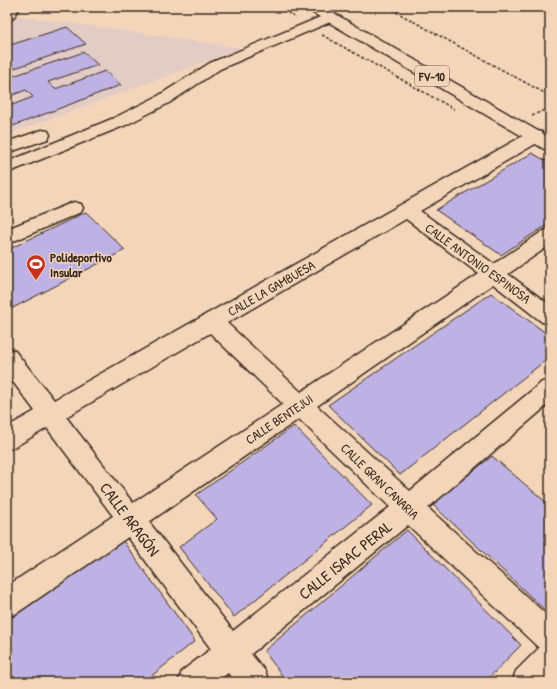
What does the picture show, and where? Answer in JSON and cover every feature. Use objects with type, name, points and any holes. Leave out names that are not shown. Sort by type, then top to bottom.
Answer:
[{"type":"street","name":"FV-10","points":[[314,7],[364,22],[541,132]]},
{"type":"street","points":[[7,168],[124,121],[158,103],[198,74],[308,26],[334,12]]},
{"type":"street","name":"FV-10","points":[[334,12],[541,132]]},
{"type":"street","name":"CALLE LA GAMBUESA","points":[[7,439],[541,132]]},
{"type":"street","points":[[7,148],[42,135]]},
{"type":"street","points":[[7,237],[74,208]]},
{"type":"street","name":"CALLE ANTONIO ESPINOSA","points":[[407,210],[550,316]]},
{"type":"street","name":"CALLE BENTEJUI","points":[[7,603],[301,405],[493,273],[550,236]]},
{"type":"street","name":"CALLE GRAN CANARIA","points":[[212,322],[409,508],[550,638]]},
{"type":"street","name":"CALLE ARAGÓN","points":[[7,357],[254,682]]},
{"type":"street","name":"CALLE ISAAC PERAL","points":[[193,682],[409,508],[550,389]]},
{"type":"street","points":[[527,682],[550,658]]},
{"type":"path","points":[[279,7],[308,26],[456,110]]},
{"type":"path","points":[[387,7],[550,96]]},
{"type":"path","points":[[541,132],[550,107]]},
{"type":"shaded area","points":[[7,14],[242,48],[7,135]]},
{"type":"building","points":[[67,27],[86,44],[9,70],[7,67],[7,46]]},
{"type":"building","points":[[84,52],[98,65],[48,82],[55,89],[105,71],[121,85],[13,126],[7,119],[7,107],[33,97],[26,90],[7,97],[7,78]]},
{"type":"building","points":[[532,153],[550,163],[550,223],[501,255],[436,210]]},
{"type":"building","name":"Polideportivo Insular","points":[[86,212],[125,250],[7,311],[7,250]]},
{"type":"building","points":[[491,293],[550,336],[550,357],[400,475],[328,405]]},
{"type":"building","points":[[294,426],[372,505],[234,617],[179,547],[217,519],[196,495]]},
{"type":"building","points":[[492,456],[548,504],[550,502],[550,609],[547,612],[432,504]]},
{"type":"building","points":[[407,530],[521,645],[485,682],[287,682],[264,651]]},
{"type":"building","points":[[123,541],[195,641],[144,682],[7,682],[7,621]]},
{"type":"place","name":"Polideportivo Insular","points":[[36,281]]}]
